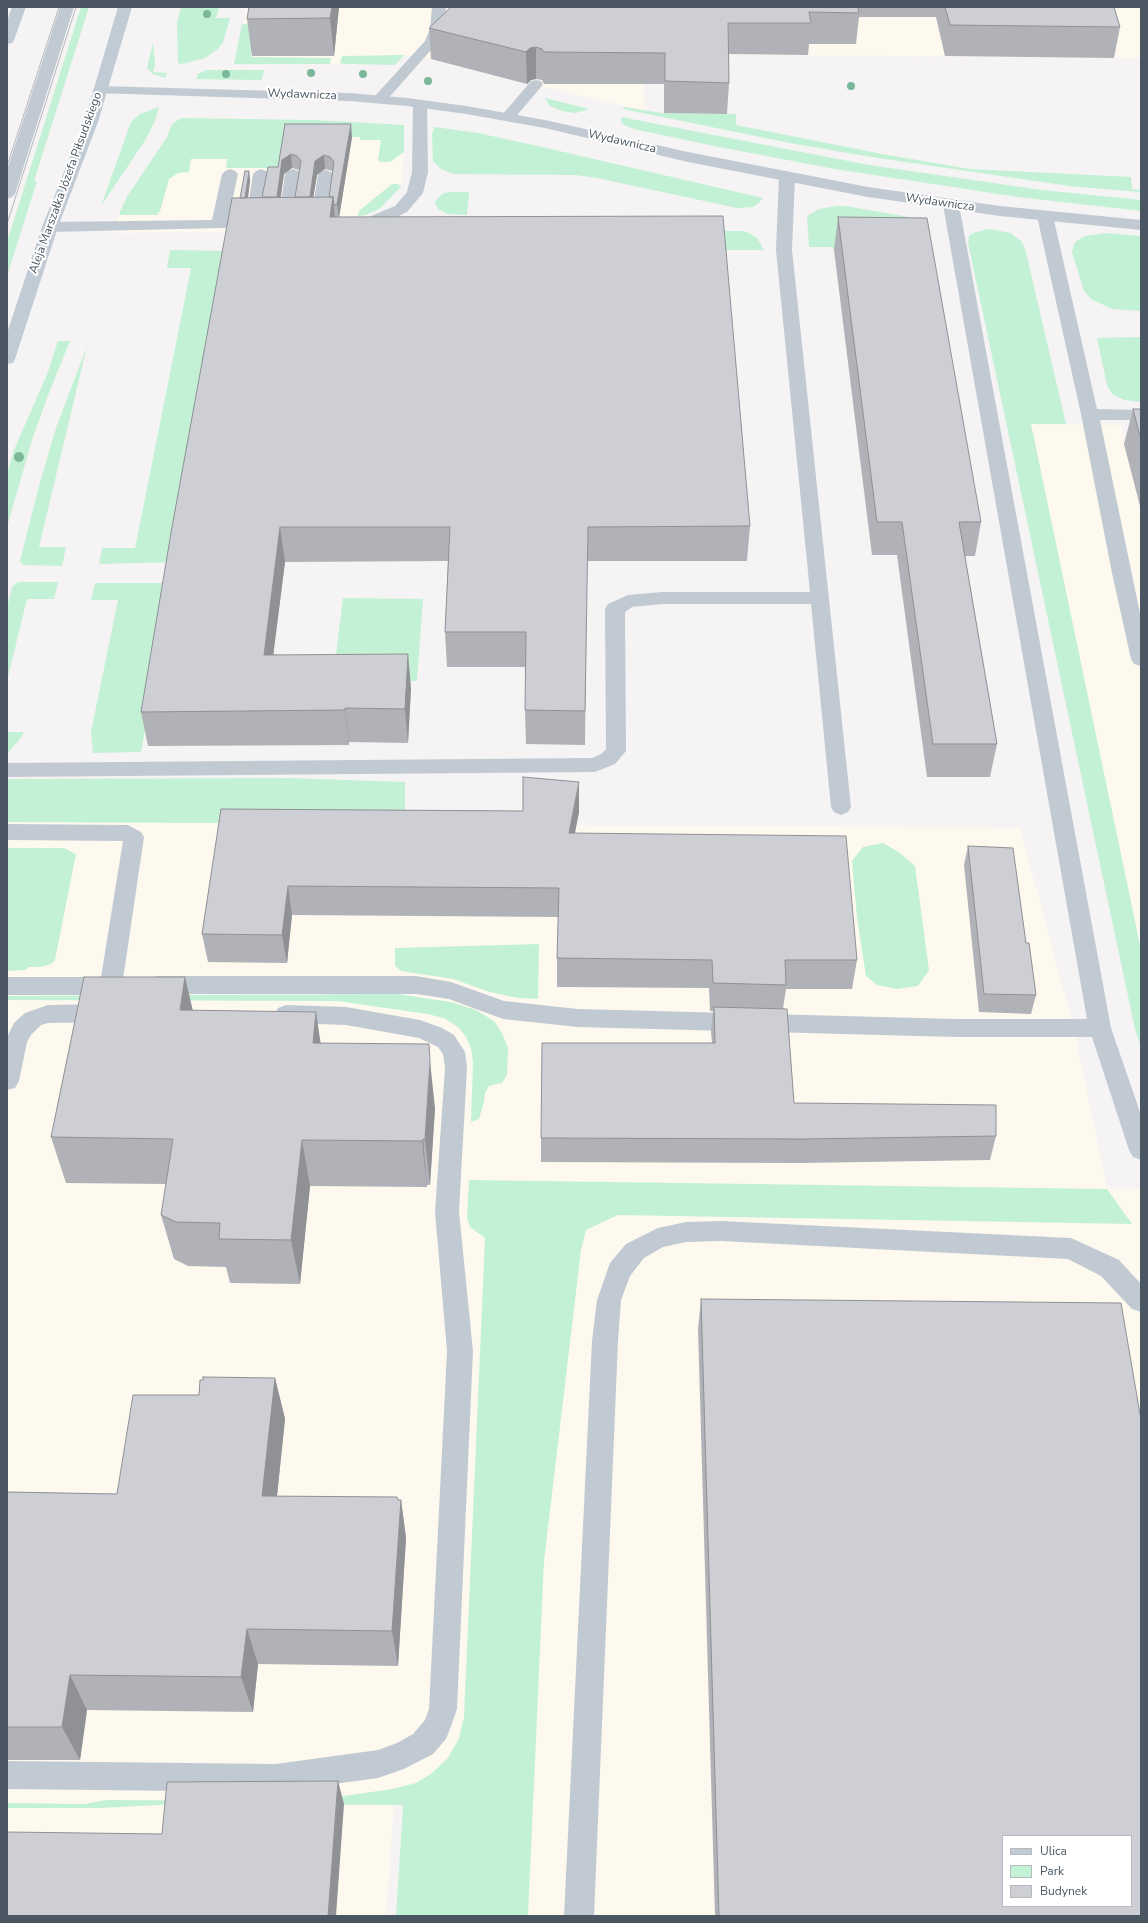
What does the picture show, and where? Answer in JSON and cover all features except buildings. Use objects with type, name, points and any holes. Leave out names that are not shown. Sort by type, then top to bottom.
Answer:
[{"type":"main road","points":[[7,40],[19,7]]},
{"type":"main road","name":"Aleja Marszałka Józefa Piłsudskiego","points":[[7,359],[50,226],[91,122],[124,7]]},
{"type":"street","points":[[7,194],[67,7]]},
{"type":"street","points":[[380,99],[431,42],[437,29],[439,7]]},
{"type":"street","points":[[508,117],[536,84]]},
{"type":"street","name":"Wydawnicza","points":[[100,90],[380,99],[420,104],[508,117],[787,177],[951,205],[1141,225]]},
{"type":"street","points":[[50,226],[355,224],[373,221],[401,209],[415,192],[420,172],[420,104]]},
{"type":"street","points":[[219,224],[230,174]]},
{"type":"street","points":[[253,224],[261,174]]},
{"type":"street","points":[[293,174],[313,224]]},
{"type":"street","points":[[313,224],[326,175]]},
{"type":"street","points":[[787,177],[784,250],[841,807]]},
{"type":"street","points":[[951,205],[1100,1028],[1141,1150]]},
{"type":"street","points":[[1045,216],[1090,414],[1121,573],[1141,659]]},
{"type":"street","points":[[1090,414],[1141,414]]},
{"type":"street","points":[[7,770],[595,764],[608,759],[616,751],[615,609],[628,601],[662,598],[820,598]]},
{"type":"street","points":[[7,832],[128,833],[134,837],[111,986]]},
{"type":"street","points":[[7,986],[396,984],[451,991],[503,1010],[578,1018],[957,1028],[1100,1028]]},
{"type":"street","points":[[8,1071],[16,1042],[22,1029],[33,1019],[48,1014],[62,1013],[124,1013]]},
{"type":"street","points":[[7,1775],[276,1778],[378,1764],[404,1755],[423,1744],[436,1729],[443,1709],[460,1352],[447,1212],[456,1068],[454,1052],[446,1041],[434,1034],[385,1022],[326,1014],[264,1014]]},
{"type":"street","points":[[579,1916],[605,1341],[609,1300],[619,1271],[635,1251],[658,1238],[686,1232],[721,1232],[1071,1249],[1110,1268],[1141,1301]]},
{"type":"shaded area","points":[[248,7],[1141,7],[1141,58],[642,54],[645,111],[431,59],[404,55],[395,65],[234,64]]},
{"type":"shaded area","points":[[181,118],[316,120],[404,125],[403,173],[401,186],[379,209],[365,215],[358,216],[356,232],[113,233],[120,211],[128,195],[167,137],[172,124]]},
{"type":"shaded area","points":[[1031,424],[1121,425],[1124,444],[1141,444],[1141,950]]},
{"type":"shaded area","points":[[7,822],[1020,828],[1074,1029],[1107,1188],[1141,1189],[1141,1916],[396,1916],[403,1805],[394,1804],[386,1916],[7,1916]]},
{"type":"green space","points":[[81,7],[89,7],[34,181],[37,181],[7,276],[7,242]]},
{"type":"green space","points":[[181,7],[219,7],[216,18],[230,18],[223,42],[218,49],[205,58],[178,64],[177,23]]},
{"type":"green space","points":[[242,24],[255,24],[251,57],[331,58],[330,64],[234,64]]},
{"type":"green space","points":[[153,43],[155,64],[153,72],[167,73],[165,78],[153,74],[147,68]]},
{"type":"green space","points":[[404,55],[395,65],[340,63],[342,56]]},
{"type":"green space","points":[[206,70],[264,70],[262,80],[196,79],[198,74]]},
{"type":"green space","points":[[545,98],[589,109],[576,113],[562,111],[550,106]]},
{"type":"green space","points":[[159,107],[155,121],[146,139],[101,206],[131,122],[140,114]]},
{"type":"green space","points":[[624,107],[661,113],[736,114],[736,125],[882,154],[970,169],[1131,177],[1132,189],[1141,190],[1141,192],[1070,186],[878,158],[795,144],[623,109]]},
{"type":"green space","points":[[621,117],[869,165],[1042,190],[1141,200],[1141,211],[1018,197],[835,169],[634,129],[621,122]]},
{"type":"green space","points":[[181,118],[316,120],[404,125],[404,152],[390,162],[380,162],[378,160],[381,140],[360,140],[360,137],[287,137],[282,168],[226,168],[227,159],[191,159],[189,172],[178,173],[169,179],[160,211],[157,215],[120,215],[120,211],[128,195],[167,137],[172,124]]},
{"type":"green space","points":[[435,127],[478,133],[763,198],[753,207],[737,208],[597,178],[575,175],[453,174],[441,169],[433,161],[432,133]]},
{"type":"green space","points":[[392,184],[398,184],[401,186],[379,209],[365,215],[358,216],[359,211]]},
{"type":"green space","points":[[469,192],[467,215],[447,214],[438,209],[435,202],[439,197],[444,193]]},
{"type":"green space","points":[[846,206],[914,218],[834,250],[832,247],[809,247],[807,216],[819,209]]},
{"type":"green space","points":[[988,229],[1011,233],[1022,242],[1025,248],[1066,424],[1031,424],[1141,950],[1141,1047],[1135,1029],[968,243],[969,236],[973,233]]},
{"type":"green space","points":[[720,231],[742,231],[749,233],[757,238],[764,250],[721,250]]},
{"type":"green space","points":[[1107,233],[1141,236],[1141,311],[1112,309],[1091,299],[1084,291],[1072,252],[1074,244],[1085,236]]},
{"type":"green space","points":[[170,250],[234,251],[178,562],[99,564],[102,548],[135,548],[191,268],[167,268]]},
{"type":"green space","points":[[1141,337],[1141,402],[1124,400],[1112,394],[1107,385],[1097,338]]},
{"type":"green space","points":[[58,341],[70,341],[32,440],[7,527],[7,474],[14,450],[48,372]]},
{"type":"green space","points":[[87,346],[39,547],[66,547],[62,566],[23,565],[20,561],[39,486],[56,428]]},
{"type":"green space","points":[[18,582],[58,582],[54,599],[27,599],[7,681],[7,608],[12,587]]},
{"type":"green space","points":[[95,583],[172,583],[141,752],[93,753],[91,732],[118,600],[91,600]]},
{"type":"green space","points":[[343,598],[423,599],[417,681],[333,680]]},
{"type":"green space","points":[[7,732],[24,732],[7,754]]},
{"type":"green space","points":[[289,778],[405,782],[405,824],[7,822],[7,779]]},
{"type":"green space","points":[[883,843],[900,853],[915,866],[929,970],[918,986],[897,989],[877,985],[866,976],[857,918],[852,861],[863,847]]},
{"type":"green space","points":[[7,848],[64,848],[76,854],[55,960],[51,964],[42,967],[29,967],[25,970],[7,971]]},
{"type":"green space","points":[[539,944],[538,999],[518,998],[490,992],[453,979],[401,971],[395,966],[395,948]]},
{"type":"green space","points":[[397,994],[451,1002],[476,1010],[494,1021],[502,1033],[508,1048],[507,1075],[502,1083],[489,1086],[485,1093],[479,1119],[471,1122],[473,1062],[471,1048],[466,1037],[458,1027],[444,1018],[427,1014],[337,1001],[7,1000],[7,996]]},
{"type":"green space","points":[[469,1180],[1107,1189],[1132,1224],[618,1215],[586,1230],[581,1250],[544,1561],[528,1916],[396,1916],[403,1805],[177,1804],[100,1808],[7,1808],[7,1803],[84,1804],[106,1800],[292,1801],[330,1798],[392,1789],[416,1783],[432,1773],[448,1758],[459,1738],[464,1717],[485,1238],[470,1227],[467,1218]]},
{"type":"tram line","points":[[7,166],[59,7]]},
{"type":"tram line","points":[[7,224],[76,7]]}]
